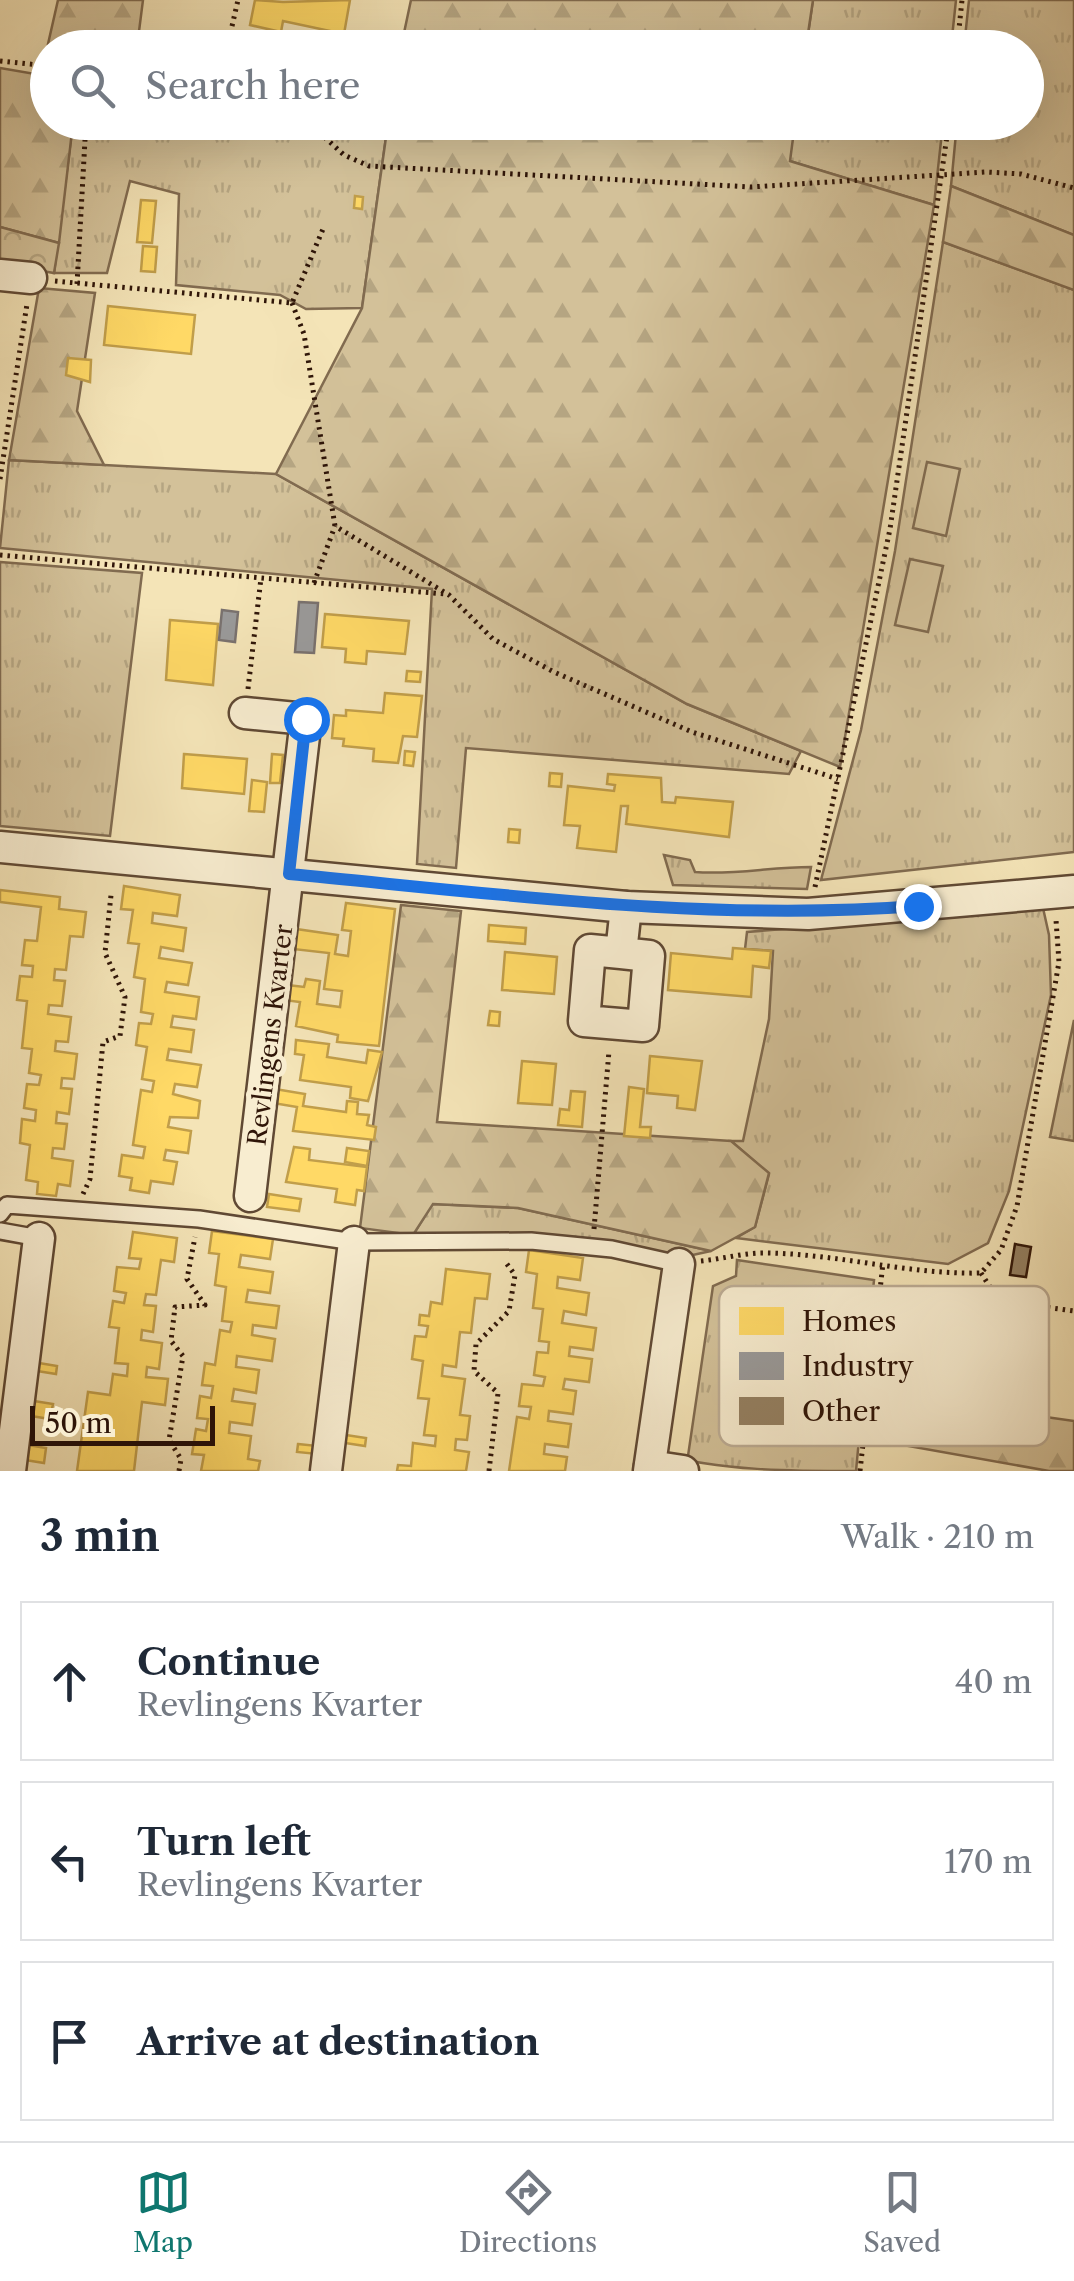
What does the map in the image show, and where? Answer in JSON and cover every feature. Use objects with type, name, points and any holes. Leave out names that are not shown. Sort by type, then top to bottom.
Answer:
[{"type":"street","points":[[0,275],[32,278]]},
{"type":"street","name":"Revlingens Kvarter","points":[[245,713],[306,719],[250,1196]]},
{"type":"street","points":[[0,847],[626,906],[808,914],[1064,892]]},
{"type":"street","points":[[621,953],[626,906]]},
{"type":"street","points":[[590,950],[621,953],[650,956],[643,1026],[584,1021],[590,950]]},
{"type":"street","points":[[10,1471],[39,1238]]},
{"type":"street","points":[[326,1471],[354,1242]]},
{"type":"street","points":[[678,1264],[650,1468],[683,1471]]},
{"type":"lane","points":[[0,1214],[6,1205],[199,1219],[354,1242],[490,1241],[592,1247],[678,1264]]},
{"type":"lane","points":[[0,1232],[39,1238]]},
{"type":"path","points":[[231,30],[238,0]]},
{"type":"path","points":[[959,30],[962,0]]},
{"type":"path","points":[[0,61],[30,64]]},
{"type":"path","points":[[77,284],[85,140]]},
{"type":"path","points":[[328,140],[344,155],[369,166],[751,187],[1021,174],[1074,188]]},
{"type":"path","points":[[808,914],[890,529],[947,140]]},
{"type":"path","points":[[314,583],[334,526],[304,334],[292,303],[322,229]]},
{"type":"path","points":[[0,479],[32,278],[292,303]]},
{"type":"path","points":[[334,526],[450,595],[493,639],[554,672],[692,732],[839,780]]},
{"type":"path","points":[[0,554],[450,595]]},
{"type":"path","points":[[245,713],[262,578]]},
{"type":"path","points":[[678,1264],[762,1253],[883,1263],[946,1274],[981,1273],[1000,1250],[1017,1206],[1060,962],[1064,892]]},
{"type":"path","points":[[74,1212],[90,1179],[103,1042],[120,1036],[125,997],[105,954],[111,896]]},
{"type":"path","points":[[592,1247],[612,1024]]},
{"type":"path","points":[[178,1471],[180,1459],[169,1440],[183,1356],[171,1341],[175,1307],[205,1305],[187,1279],[199,1219]]},
{"type":"path","points":[[489,1471],[498,1393],[474,1371],[476,1344],[509,1312],[514,1275],[490,1241]]},
{"type":"path","points":[[880,1286],[883,1263]]},
{"type":"path","points":[[981,1273],[989,1286]]},
{"type":"path","points":[[1049,1308],[1074,1311]]},
{"type":"path","points":[[860,1471],[863,1446]]},
{"type":"green space","points":[[58,0],[143,0],[139,30],[51,30]]},
{"type":"green space","points":[[411,0],[813,0],[809,30],[405,30]]},
{"type":"green space","points":[[813,0],[956,0],[953,30],[809,30]]},
{"type":"green space","points":[[969,0],[1074,0],[1074,235],[951,186],[955,140],[1044,140],[1044,30],[966,30]]},
{"type":"green space","points":[[0,68],[30,73],[30,140],[71,140],[59,243],[0,227]]},
{"type":"green space","points":[[71,140],[386,140],[362,308],[306,309],[280,295],[176,285],[179,194],[130,181],[107,273],[54,273]]},
{"type":"green space","points":[[386,140],[793,140],[790,161],[934,205],[840,767],[687,704],[276,474],[362,308]]},
{"type":"green space","points":[[792,140],[941,140],[934,205],[789,161]]},
{"type":"green space","points":[[951,186],[1074,235],[1074,290],[943,242]]},
{"type":"green space","points":[[0,227],[59,243],[54,273],[0,264]]},
{"type":"green space","points":[[943,242],[1074,290],[1074,852],[821,880],[861,730],[895,551]]},
{"type":"green space","points":[[39,288],[95,293],[77,411],[104,465],[9,460]]},
{"type":"green space","points":[[9,460],[276,474],[687,704],[801,751],[789,774],[466,748],[456,868],[417,864],[432,589],[0,548]]},
{"type":"green space","points":[[927,462],[960,469],[946,536],[913,528]]},
{"type":"green space","points":[[910,559],[943,566],[928,632],[895,625]]},
{"type":"green space","points":[[0,562],[142,573],[110,836],[0,826]]},
{"type":"green space","points":[[664,855],[690,860],[695,872],[811,867],[807,889],[673,885]]},
{"type":"green space","points":[[401,905],[461,911],[437,1122],[731,1141],[769,1173],[755,1227],[711,1251],[518,1208],[433,1204],[413,1235],[360,1228]]},
{"type":"green space","points":[[1043,908],[1049,935],[1051,995],[1009,1191],[988,1243],[948,1264],[736,1238],[755,1227],[769,1174],[731,1141],[743,1141],[769,1019],[773,951],[745,949],[747,932]]},
{"type":"green space","points":[[1074,1020],[1074,1141],[1050,1137]]},
{"type":"green space","points":[[432,1204],[518,1208],[711,1251],[679,1258],[413,1235]]},
{"type":"green space","points":[[737,1260],[874,1280],[873,1286],[719,1286],[719,1446],[858,1446],[856,1471],[732,1467],[662,1454],[688,1456],[713,1286],[736,1276]]},
{"type":"green space","points":[[1049,1417],[1074,1421],[1074,1471],[1049,1471],[908,1446],[1049,1446]]},
{"type":"building: Homes","points":[[255,0],[350,0],[345,30],[283,21],[281,30],[250,25]]},
{"type":"building: Homes","points":[[355,196],[363,197],[362,209],[354,208]]},
{"type":"building: Homes","points":[[141,200],[156,201],[152,243],[137,242]]},
{"type":"building: Homes","points":[[143,246],[157,247],[155,272],[141,271]]},
{"type":"building: Homes","points":[[108,306],[195,315],[191,354],[104,345]]},
{"type":"building: Homes","points":[[68,358],[91,360],[90,382],[66,375]]},
{"type":"building: Homes","points":[[325,614],[409,621],[405,654],[367,651],[366,664],[345,662],[346,649],[322,647]]},
{"type":"building: Homes","points":[[170,620],[218,624],[213,685],[166,680]]},
{"type":"building: Homes","points":[[407,671],[421,672],[420,682],[406,681]]},
{"type":"building: Homes","points":[[385,693],[422,696],[417,737],[403,736],[398,763],[373,761],[374,749],[343,746],[344,739],[332,738],[334,715],[346,716],[346,710],[383,713]]},
{"type":"building: Homes","points":[[405,751],[415,752],[413,766],[404,765]]},
{"type":"building: Homes","points":[[184,754],[247,759],[244,794],[182,788]]},
{"type":"building: Homes","points":[[272,754],[283,755],[280,783],[270,783]]},
{"type":"building: Homes","points":[[550,773],[562,774],[561,787],[549,786]]},
{"type":"building: Homes","points":[[608,774],[661,778],[662,802],[675,803],[676,797],[733,802],[729,837],[626,824],[628,806],[621,806],[616,852],[577,848],[580,826],[564,825],[568,786],[614,791],[615,785],[607,784]]},
{"type":"building: Homes","points":[[252,780],[267,782],[264,812],[249,811]]},
{"type":"building: Homes","points":[[509,829],[520,830],[519,843],[508,842]]},
{"type":"building: Homes","points":[[124,886],[180,895],[177,916],[153,913],[152,923],[186,928],[183,951],[161,947],[159,958],[192,963],[188,985],[167,982],[165,992],[199,997],[196,1019],[173,1016],[171,1027],[194,1030],[191,1052],[169,1049],[167,1060],[201,1065],[197,1087],[175,1084],[173,1094],[200,1101],[198,1118],[170,1117],[168,1127],[191,1131],[188,1153],[166,1150],[164,1160],[177,1162],[173,1184],[151,1181],[149,1193],[130,1190],[132,1178],[119,1176],[122,1155],[143,1158],[145,1147],[133,1145],[141,1090],[152,1092],[154,1081],[142,1079],[147,1047],[136,1045],[139,1023],[151,1024],[153,1014],[141,1012],[145,979],[134,977],[139,944],[128,943],[133,910],[121,909]]},
{"type":"building: Homes","points":[[0,890],[60,897],[59,909],[86,912],[83,937],[70,936],[66,970],[55,969],[54,980],[65,981],[62,1006],[49,1005],[48,1014],[71,1017],[68,1042],[56,1041],[55,1051],[77,1054],[74,1079],[62,1078],[61,1088],[72,1089],[69,1114],[57,1112],[56,1123],[67,1124],[64,1149],[53,1148],[52,1158],[73,1161],[70,1186],[58,1184],[56,1196],[37,1194],[38,1182],[26,1180],[30,1145],[20,1143],[22,1119],[35,1121],[36,1110],[24,1108],[27,1084],[39,1085],[41,1075],[29,1073],[32,1049],[22,1048],[27,1001],[17,1000],[20,976],[32,977],[33,966],[22,965],[25,940],[37,941],[41,907],[0,902]]},
{"type":"building: Homes","points":[[346,903],[395,909],[379,1046],[337,1042],[338,1035],[296,1026],[300,1002],[284,1000],[287,985],[304,987],[306,979],[320,981],[317,1004],[340,1007],[342,991],[324,989],[329,953],[293,949],[296,929],[338,935],[335,954],[348,956],[351,931],[342,930]]},
{"type":"building: Homes","points":[[489,925],[526,928],[525,944],[488,941]]},
{"type":"building: Homes","points":[[733,948],[771,951],[769,968],[753,966],[751,997],[668,990],[671,953],[732,959]]},
{"type":"building: Homes","points":[[505,952],[557,957],[554,994],[502,990]]},
{"type":"building: Homes","points":[[490,1011],[500,1012],[499,1026],[488,1025]]},
{"type":"building: Homes","points":[[296,1040],[329,1044],[327,1057],[366,1063],[368,1050],[382,1052],[368,1101],[350,1098],[351,1087],[300,1080],[304,1055],[295,1054]]},
{"type":"building: Homes","points":[[650,1056],[702,1061],[695,1110],[677,1108],[678,1096],[647,1093]]},
{"type":"building: Homes","points":[[522,1061],[556,1064],[552,1105],[518,1103]]},
{"type":"building: Homes","points":[[629,1087],[644,1089],[640,1127],[651,1127],[650,1138],[624,1136]]},
{"type":"building: Homes","points":[[275,1089],[305,1094],[303,1106],[346,1112],[347,1101],[358,1102],[357,1114],[369,1115],[367,1125],[376,1127],[374,1140],[293,1131],[297,1107],[273,1103]]},
{"type":"building: Homes","points":[[571,1091],[585,1092],[582,1127],[558,1125],[560,1109],[569,1110]]},
{"type":"building: Homes","points":[[294,1147],[310,1149],[309,1160],[367,1167],[364,1191],[357,1190],[355,1205],[335,1202],[337,1189],[286,1182]]},
{"type":"building: Homes","points":[[347,1148],[369,1151],[367,1166],[345,1162]]},
{"type":"building: Homes","points":[[269,1194],[301,1199],[299,1211],[267,1207]]},
{"type":"building: Homes","points":[[212,1231],[273,1239],[270,1259],[241,1255],[239,1267],[273,1272],[270,1293],[248,1290],[246,1302],[279,1306],[276,1328],[253,1325],[252,1335],[275,1339],[272,1361],[237,1356],[236,1367],[259,1370],[256,1393],[234,1389],[232,1401],[255,1404],[252,1425],[230,1422],[229,1433],[251,1436],[248,1459],[260,1461],[258,1471],[201,1471],[204,1455],[192,1454],[196,1429],[206,1431],[208,1419],[197,1418],[200,1396],[211,1398],[213,1386],[202,1385],[205,1363],[215,1365],[220,1330],[230,1332],[232,1322],[222,1321],[226,1287],[215,1285],[219,1254],[209,1253]]},
{"type":"building: Homes","points":[[133,1232],[177,1238],[174,1262],[161,1260],[156,1295],[146,1294],[144,1305],[156,1306],[153,1332],[142,1330],[141,1340],[162,1343],[159,1369],[147,1367],[146,1377],[168,1379],[165,1405],[142,1402],[134,1471],[77,1471],[88,1392],[110,1395],[113,1374],[127,1376],[128,1364],[115,1363],[119,1328],[109,1327],[113,1301],[124,1303],[126,1293],[114,1291],[117,1267],[139,1269],[141,1259],[129,1258]]},
{"type":"building: Homes","points":[[529,1250],[583,1258],[580,1280],[558,1277],[557,1288],[589,1293],[586,1315],[564,1311],[562,1323],[596,1328],[593,1350],[570,1347],[569,1356],[592,1359],[589,1382],[565,1379],[563,1389],[576,1391],[573,1414],[549,1411],[548,1421],[571,1424],[568,1447],[545,1444],[544,1454],[567,1457],[565,1471],[509,1471],[517,1417],[529,1419],[531,1407],[519,1406],[522,1384],[543,1386],[545,1377],[534,1375],[537,1352],[548,1353],[549,1342],[539,1341],[543,1309],[533,1308],[537,1274],[526,1272]]},
{"type":"building: Homes","points":[[446,1269],[490,1274],[487,1299],[475,1298],[471,1333],[460,1332],[456,1367],[443,1365],[442,1376],[465,1379],[460,1415],[470,1416],[467,1440],[456,1439],[455,1450],[469,1452],[466,1471],[397,1471],[398,1465],[411,1466],[413,1443],[435,1446],[436,1436],[424,1435],[429,1399],[418,1398],[423,1361],[412,1359],[415,1336],[426,1337],[428,1326],[419,1325],[420,1315],[429,1316],[431,1302],[442,1304]]},
{"type":"building: Homes","points":[[39,1363],[57,1366],[56,1374],[37,1371]]},
{"type":"building: Homes","points":[[34,1401],[53,1404],[50,1419],[31,1416]]},
{"type":"building: Homes","points":[[346,1435],[366,1438],[365,1446],[345,1443]]},
{"type":"building: Homes","points":[[298,1444],[318,1446],[317,1454],[297,1452]]},
{"type":"building: Homes","points":[[28,1445],[46,1448],[44,1463],[25,1460]]},
{"type":"building: Industry","points":[[299,602],[318,603],[314,653],[295,652]]},
{"type":"building: Industry","points":[[222,610],[238,612],[235,642],[219,640]]},
{"type":"building: Other","points":[[1015,1244],[1031,1247],[1026,1277],[1010,1275]]},
{"type":"route","points":[[306,719],[289,874],[626,906],[808,914],[918,906]]}]
